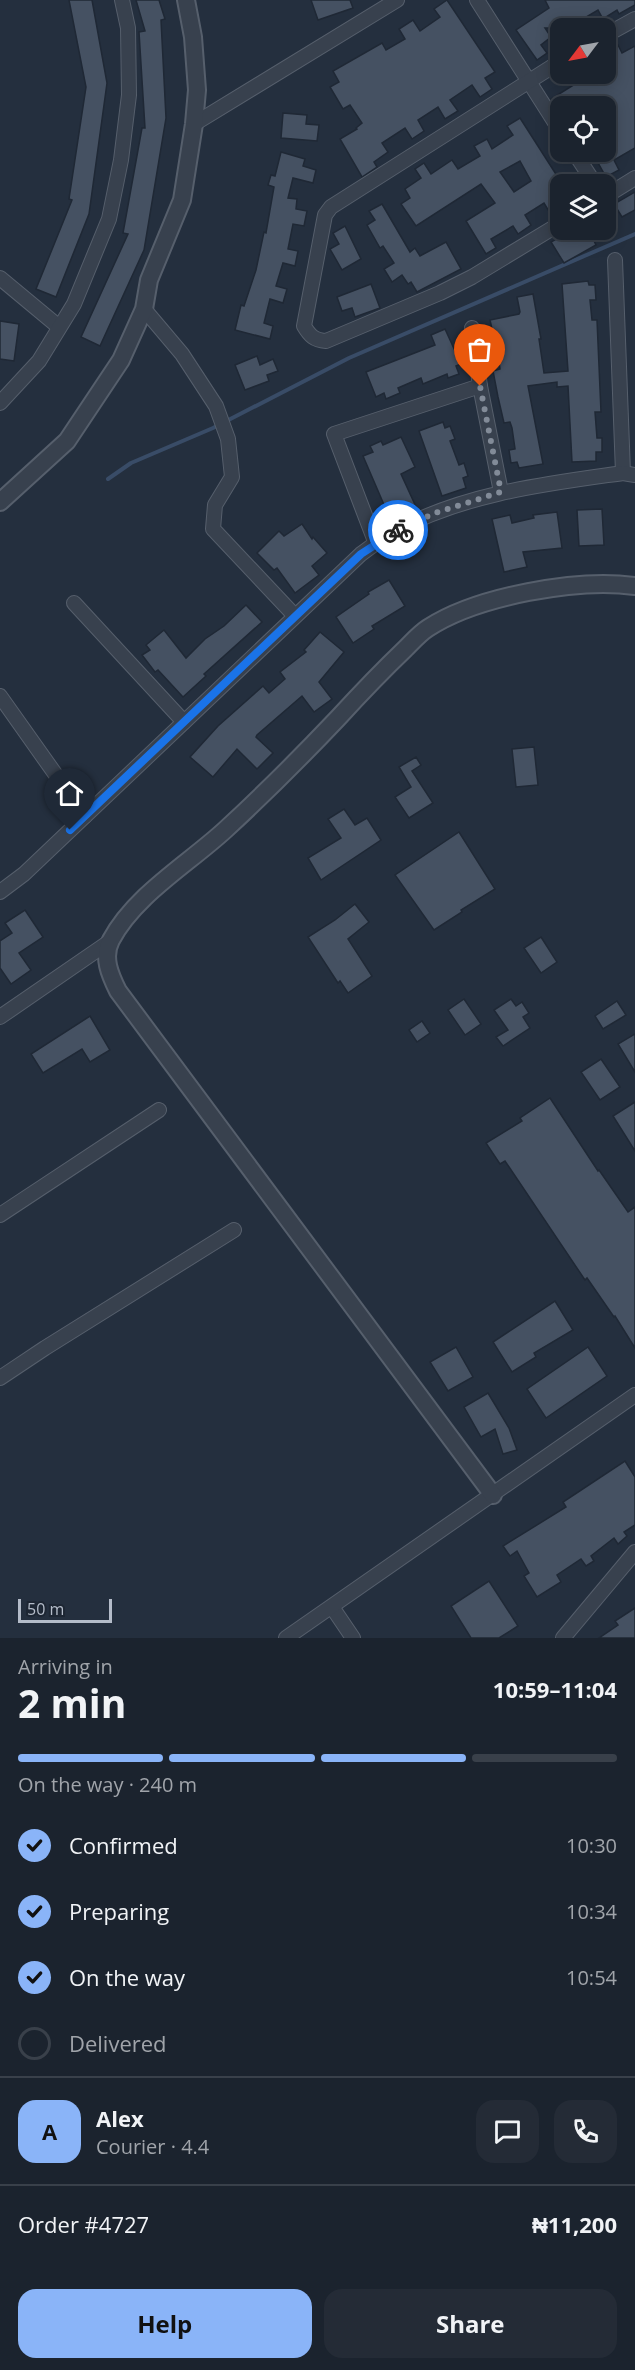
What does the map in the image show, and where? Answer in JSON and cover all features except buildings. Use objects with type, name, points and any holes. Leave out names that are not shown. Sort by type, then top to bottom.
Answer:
[{"type":"street","points":[[0,403],[39,361],[74,304],[109,219],[121,160],[129,95],[128,28],[122,0]]},
{"type":"street","points":[[0,502],[67,441],[121,360],[144,309],[149,280],[182,200],[194,124],[197,90],[194,37],[186,0]]},
{"type":"street","points":[[194,124],[374,7],[397,0]]},
{"type":"street","points":[[477,0],[550,115]]},
{"type":"street","points":[[616,29],[635,19]]},
{"type":"street","points":[[550,68],[331,207],[325,215],[304,326],[309,335],[317,341],[326,341],[451,288],[550,230]]},
{"type":"street","points":[[616,190],[635,178]]},
{"type":"street","points":[[0,892],[24,874],[86,816],[361,554],[395,531],[435,513],[501,492],[629,474],[615,260]]},
{"type":"street","points":[[0,278],[59,327]]},
{"type":"street","points":[[144,309],[182,354],[216,406],[228,439],[232,477],[215,504],[213,529],[295,616]]},
{"type":"street","points":[[472,328],[480,386],[501,492]]},
{"type":"street","points":[[376,544],[334,434],[480,386]]},
{"type":"street","points":[[493,1495],[118,991],[110,975],[106,959],[110,942],[121,924],[139,903],[224,830],[427,628],[455,614],[521,593],[598,584],[635,586]]},
{"type":"street","points":[[74,603],[184,722]]},
{"type":"street","points":[[0,696],[86,816]]},
{"type":"street","points":[[0,1017],[110,942]]},
{"type":"street","points":[[0,1215],[159,1110]]},
{"type":"street","points":[[0,1378],[234,1230]]},
{"type":"street","points":[[286,1638],[635,1395]]},
{"type":"street","points":[[563,1638],[635,1552]]},
{"type":"street","points":[[332,1606],[353,1638]]},
{"type":"waterway","points":[[108,479],[131,463],[213,428],[349,358],[635,234]]},
{"type":"way so far","points":[[398,530],[435,513],[501,492],[480,386]]},
{"type":"route","points":[[70,830],[361,554],[398,530]]}]
